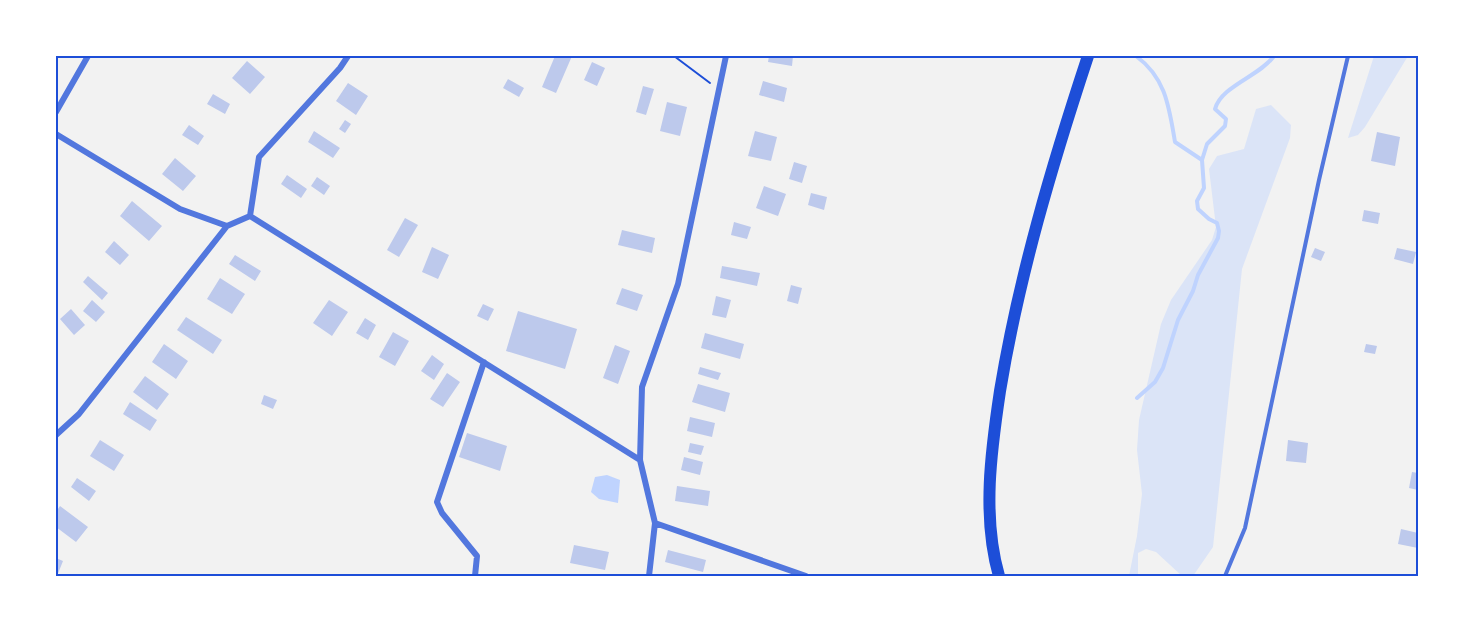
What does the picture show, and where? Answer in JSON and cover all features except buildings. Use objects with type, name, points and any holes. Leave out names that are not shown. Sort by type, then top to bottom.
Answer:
[{"type":"main road","points":[[999,576],[992,544],[990,486],[996,416],[1007,350],[1039,217],[1088,56]]},
{"type":"street","points":[[56,112],[88,56]]},
{"type":"street","points":[[250,216],[259,157],[340,68],[348,56]]},
{"type":"street","points":[[649,576],[655,523],[640,460],[642,387],[678,284],[726,56]]},
{"type":"street","points":[[56,134],[180,209],[227,226]]},
{"type":"street","points":[[56,435],[79,414],[227,226],[250,216]]},
{"type":"street","points":[[250,216],[640,460]]},
{"type":"street","points":[[475,576],[477,556],[442,513],[437,502],[484,362]]},
{"type":"street","points":[[655,523],[806,576]]},
{"type":"lane","points":[[1225,576],[1245,528],[1318,180],[1347,56]]},
{"type":"path","points":[[674,56],[719,91]]},
{"type":"shaded area","points":[[1374,56],[1408,56],[1365,127],[1358,135],[1348,138]]},
{"type":"shaded area","points":[[1271,105],[1291,125],[1290,138],[1242,269],[1213,547],[1193,576],[1182,576],[1156,552],[1146,549],[1138,553],[1138,576],[1129,576],[1142,494],[1137,450],[1139,420],[1161,324],[1171,300],[1212,240],[1216,227],[1209,169],[1217,156],[1244,149],[1256,109]]},
{"type":"water","points":[[607,475],[620,480],[618,503],[599,499],[591,492],[595,477]]},
{"type":"waterway","points":[[1136,56],[1154,74],[1160,84],[1168,105],[1175,142],[1202,160],[1204,188],[1197,201],[1198,209],[1217,223],[1219,231],[1218,238],[1178,320],[1163,368],[1155,382],[1137,398]]},
{"type":"waterway","points":[[1202,160],[1207,144],[1225,126],[1226,119],[1215,109],[1219,101],[1233,87],[1268,63],[1274,56]]}]
